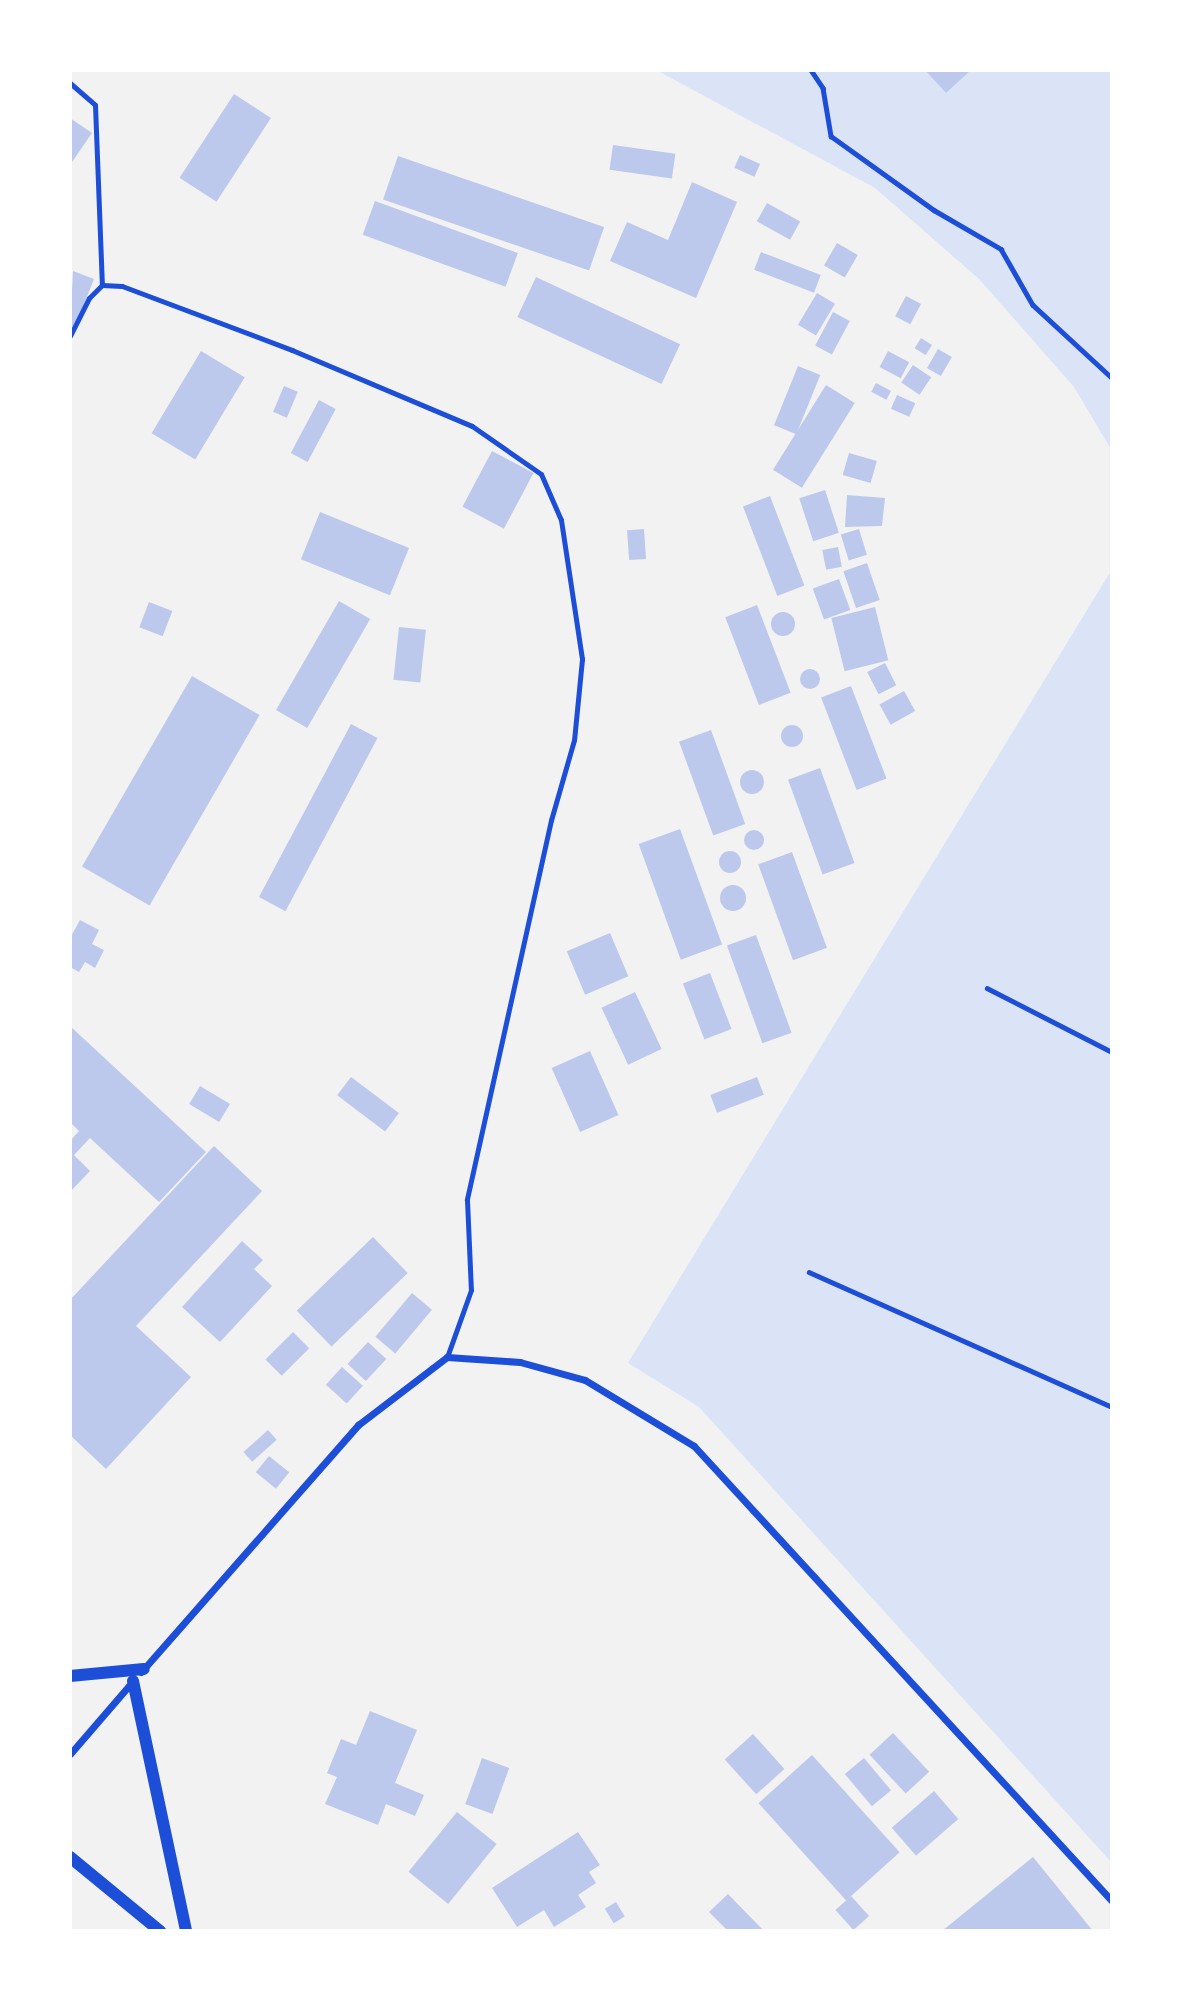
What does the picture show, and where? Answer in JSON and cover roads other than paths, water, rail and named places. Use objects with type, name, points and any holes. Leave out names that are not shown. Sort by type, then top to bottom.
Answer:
[{"type":"street","points":[[70,1754],[358,1425],[447,1357],[520,1362],[584,1380],[694,1446],[1112,1900]]},
{"type":"street","points":[[70,1676],[144,1669]]},
{"type":"street","points":[[133,1681],[186,1931]]},
{"type":"street","points":[[70,1857],[160,1931]]},
{"type":"lane","points":[[70,83],[95,105],[102,285],[89,298],[70,336]]},
{"type":"lane","points":[[102,285],[122,286],[292,350],[472,426],[541,474],[561,520],[582,659],[574,740],[551,820],[467,1200],[471,1290],[447,1357]]}]
